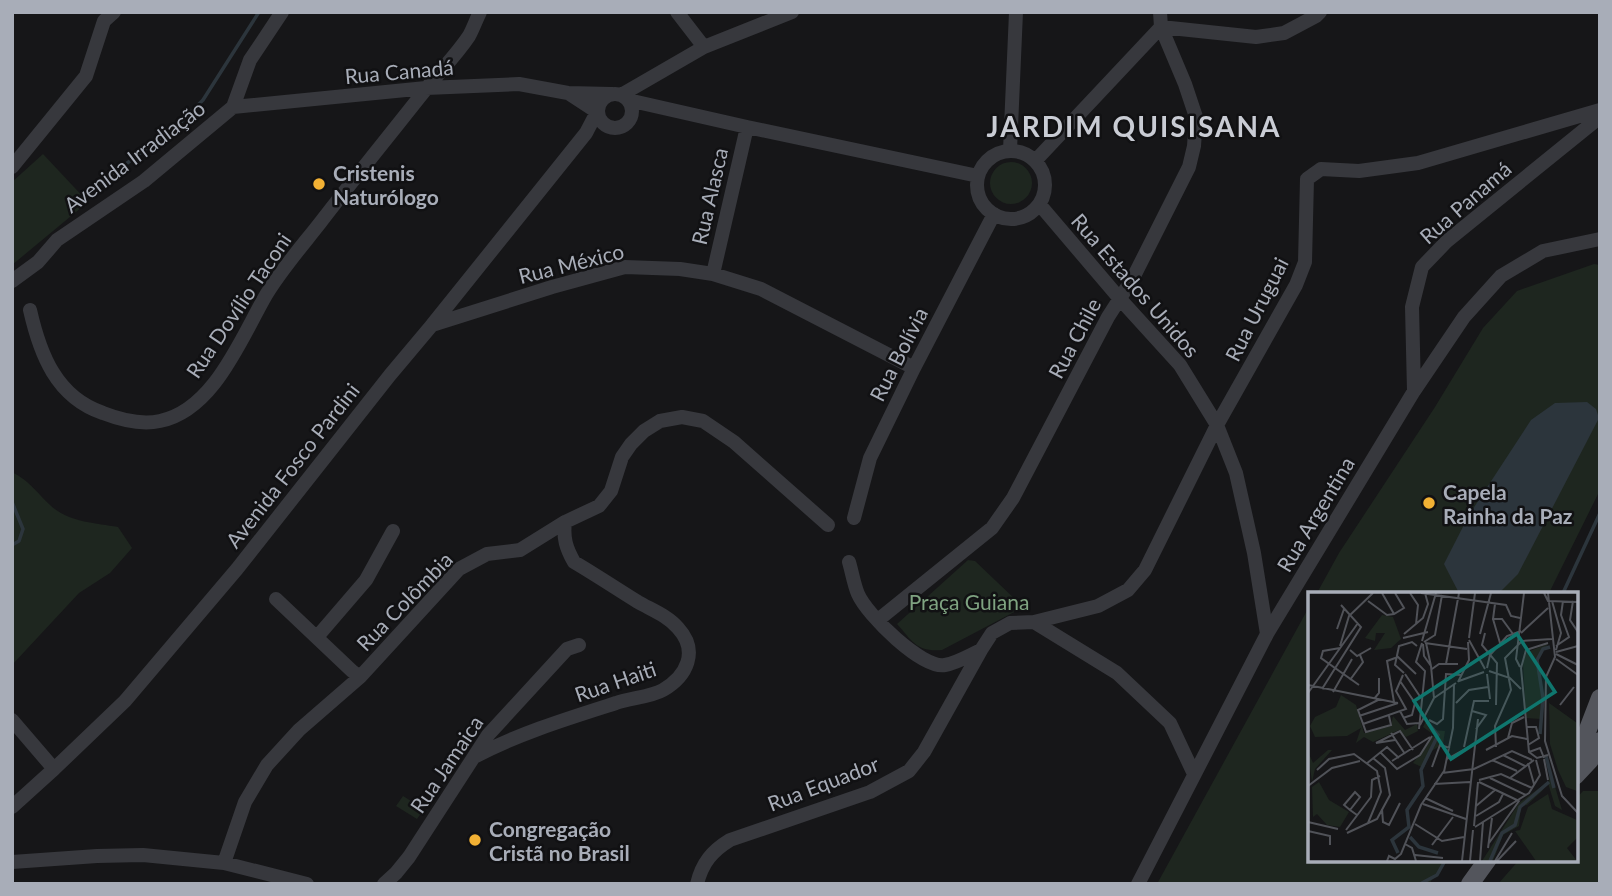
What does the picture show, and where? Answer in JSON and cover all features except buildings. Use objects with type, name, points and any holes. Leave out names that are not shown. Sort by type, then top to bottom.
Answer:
[{"type":"main road","points":[[1577,754],[1600,698]]},
{"type":"main road","points":[[1577,774],[1590,760],[1600,741]]},
{"type":"main road","points":[[1471,884],[1487,861]]},
{"type":"main road","points":[[1484,884],[1501,861]]},
{"type":"street","name":"Avenida Irradiação","points":[[12,281],[38,262],[57,240],[144,181],[233,107],[250,60],[282,12]]},
{"type":"street","name":"Rua Dovílio Taconi","points":[[30,310],[36,336],[57,380],[94,411],[118,419],[160,421],[195,405],[215,385],[268,292],[426,88],[447,65],[469,35],[480,12]]},
{"type":"street","points":[[677,12],[704,47]]},
{"type":"street","points":[[597,112],[603,99],[620,96],[704,47],[792,12]]},
{"type":"street","points":[[1010,150],[1016,12]]},
{"type":"street","points":[[1036,160],[1160,19],[1256,37],[1284,33],[1320,12]]},
{"type":"street","points":[[12,167],[86,76],[107,15]]},
{"type":"street","name":"Rua Chile","points":[[878,620],[992,528],[1013,498],[1108,317],[1133,278],[1189,167],[1196,117],[1160,19]]},
{"type":"street","name":"Rua Canadá","points":[[233,107],[426,88],[519,83],[568,93]]},
{"type":"street","points":[[568,93],[620,96],[747,127],[978,176]]},
{"type":"street","points":[[568,93],[597,112],[601,122],[611,128]]},
{"type":"street","points":[[620,96],[632,110],[630,120]]},
{"type":"street","points":[[586,133],[622,127],[630,120],[671,110]]},
{"type":"street","name":"Rua Uruguai","points":[[1034,622],[1098,606],[1128,590],[1145,570],[1217,425],[1296,285],[1305,262],[1307,178],[1321,169],[1359,171],[1419,163],[1600,110]]},
{"type":"street","name":"Avenida Fosco Pardini","points":[[12,807],[125,701],[229,579],[586,133],[597,112]]},
{"type":"street","name":"Rua Panamá","points":[[1414,391],[1412,307],[1422,267],[1447,242],[1600,117]]},
{"type":"street","name":"Rua Alasca","points":[[713,274],[747,127]]},
{"type":"street","points":[[1010,150],[1019,151],[1036,160],[1042,168],[1046,187],[1040,205],[1033,212],[1014,219],[1003,218],[985,207],[979,198],[978,176],[982,166],[990,158],[999,152],[1010,150]]},
{"type":"street","name":"Rua Estados Unidos","points":[[1040,205],[1180,365],[1217,425],[1236,473],[1254,552],[1267,634]]},
{"type":"street","name":"Rua Bolívia","points":[[854,518],[870,458],[994,214]]},
{"type":"street","name":"Rua Argentina","points":[[1138,884],[1267,634],[1414,391],[1464,317],[1501,276],[1544,251],[1600,239]]},
{"type":"street","name":"Rua México","points":[[432,326],[552,287],[625,267],[680,269],[713,274],[761,289],[914,368]]},
{"type":"street","name":"Rua Colômbia","points":[[224,863],[245,802],[267,765],[299,730],[360,677],[459,569],[487,554],[520,550],[565,522],[598,506],[611,491],[622,457],[631,444],[644,431],[660,421],[682,417],[703,421],[734,442],[828,525]]},
{"type":"street","name":"Rua Haiti","points":[[476,756],[516,737],[619,702],[662,691],[681,676],[689,662],[689,647],[680,630],[666,618],[575,562],[563,536],[565,522]]},
{"type":"street","points":[[317,637],[366,580],[393,531]]},
{"type":"street","points":[[849,562],[858,595],[905,647],[925,661],[944,666],[981,650]]},
{"type":"street","points":[[276,599],[360,677]]},
{"type":"street","points":[[1034,622],[1117,673],[1170,723],[1194,774]]},
{"type":"street","name":"Rua Equador","points":[[697,884],[700,869],[715,849],[730,840],[870,792],[909,771],[924,752],[992,633],[1010,623],[1034,622]]},
{"type":"street","name":"Rua Jamaica","points":[[384,884],[409,857],[488,735],[567,649],[579,645]]},
{"type":"street","points":[[12,720],[54,769]]},
{"type":"street","points":[[12,862],[143,855],[224,863],[307,884]]},
{"type":"green space","points":[[43,154],[88,202],[12,265],[12,182]]},
{"type":"green space","points":[[1011,162],[1026,168],[1032,183],[1026,198],[1011,204],[996,198],[990,183],[996,168]]},
{"type":"green space","points":[[1594,264],[1600,265],[1600,490],[1549,592],[1318,592],[1339,553],[1435,407],[1483,328],[1517,291]]},
{"type":"green space","points":[[12,472],[33,487],[57,511],[82,521],[118,527],[132,548],[110,573],[79,593],[12,665]]},
{"type":"green space","name":"Praça Guiana","points":[[968,560],[975,561],[1020,604],[1020,609],[942,650],[921,647],[897,624]]},
{"type":"green space","points":[[1308,609],[1308,861],[1446,861],[1429,884],[1157,884]]},
{"type":"green space","points":[[1583,791],[1600,791],[1600,884],[1498,884],[1518,861],[1577,861],[1577,798]]},
{"type":"green space","points":[[403,796],[424,809],[417,819],[396,806]]},
{"type":"shaded area","points":[[1587,402],[1596,409],[1599,418],[1518,574],[1500,592],[1458,592],[1444,564],[1469,515],[1531,420],[1555,403]]},
{"type":"waterway","points":[[95,187],[177,126],[203,100],[259,12]]},
{"type":"waterway","points":[[12,502],[23,529],[19,541],[12,545]]},
{"type":"waterway","points":[[1563,592],[1600,513]]},
{"type":"waterway","points":[[1420,884],[1437,875],[1445,861]]},
{"type":"place","name":"Cristenis Naturólogo","points":[[319,184]]},
{"type":"place","name":"Capela Rainha da Paz","points":[[1429,503]]},
{"type":"place","name":"Congregação Cristã no Brasil","points":[[475,840]]},
{"type":"district","name":"JARDIM QUISISANA","points":[[1134,126]]}]
